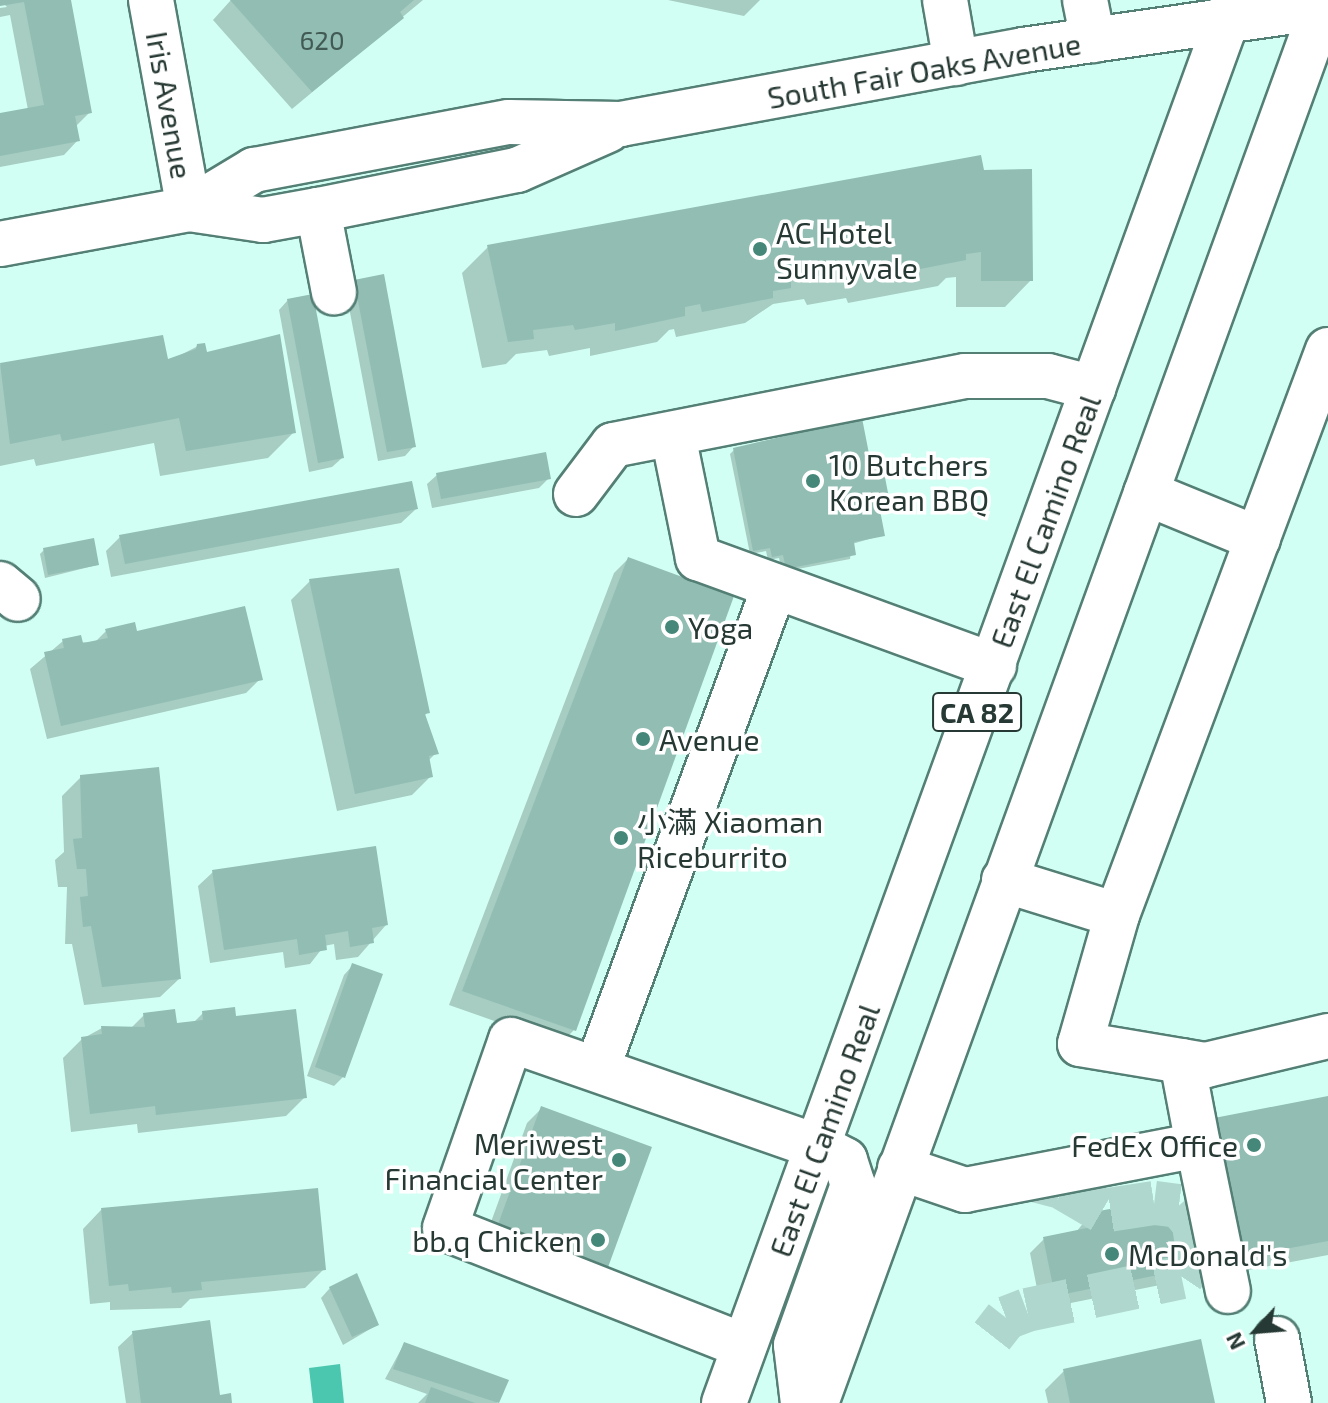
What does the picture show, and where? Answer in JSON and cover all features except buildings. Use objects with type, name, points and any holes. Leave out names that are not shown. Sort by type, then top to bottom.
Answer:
[{"type":"main road","name":"Iris Avenue","points":[[151,0],[189,209]]},
{"type":"main road","points":[[945,0],[956,63]]},
{"type":"main road","name":"South Fair Oaks Avenue","points":[[189,209],[254,170],[509,122],[621,124],[956,63],[1089,20],[1325,4]]},
{"type":"main road","name":"CA 82","points":[[816,1403],[1325,4]]},
{"type":"main road","name":"East El Camino Real","points":[[724,1403],[1230,10]]},
{"type":"main road","name":"South Fair Oaks Avenue","points":[[0,244],[189,209],[263,220],[318,210],[517,170],[621,124]]},
{"type":"main road","points":[[318,210],[334,292]]},
{"type":"main road","points":[[1328,350],[1117,915],[1080,1044],[1206,1065],[1328,1036]]},
{"type":"main road","points":[[576,494],[613,445],[965,376],[1048,376],[1093,388]]},
{"type":"main road","points":[[673,435],[698,558],[994,666]]},
{"type":"main road","points":[[1146,493],[1258,539]]},
{"type":"main road","points":[[597,1069],[774,588]]},
{"type":"main road","points":[[1004,880],[1117,915]]},
{"type":"main road","points":[[744,1346],[445,1228],[511,1040],[819,1147],[845,1160],[853,1185],[796,1345],[803,1403]]},
{"type":"main road","points":[[1182,1061],[1228,1291]]},
{"type":"main road","points":[[900,1168],[965,1190],[1198,1145]]},
{"type":"main road","points":[[1277,1339],[1289,1403]]},
{"type":"shaded area","points":[[340,1364],[344,1403],[313,1403],[309,1368]]},
{"type":"tunnel","points":[[992,1336],[1006,1318],[1027,1310],[1182,1277],[1198,1253],[1194,1223],[1179,1206],[1154,1203],[1102,1211],[1061,1187],[1022,1177]]},
{"type":"place","name":"AC Hotel Sunnyvale","points":[[760,249]]},
{"type":"place","name":"10 Butchers Korean BBQ","points":[[813,481]]},
{"type":"place","name":"Yoga","points":[[672,627]]},
{"type":"place","name":"Avenue","points":[[643,739]]},
{"type":"place","name":"小滿 Xiaoman Riceburrito","points":[[621,838]]},
{"type":"place","name":"FedEx Office","points":[[1254,1145]]},
{"type":"place","name":"Meriwest Financial Center","points":[[619,1160]]},
{"type":"place","name":"bb.q Chicken","points":[[598,1240]]},
{"type":"place","name":"McDonald's","points":[[1112,1254]]}]
